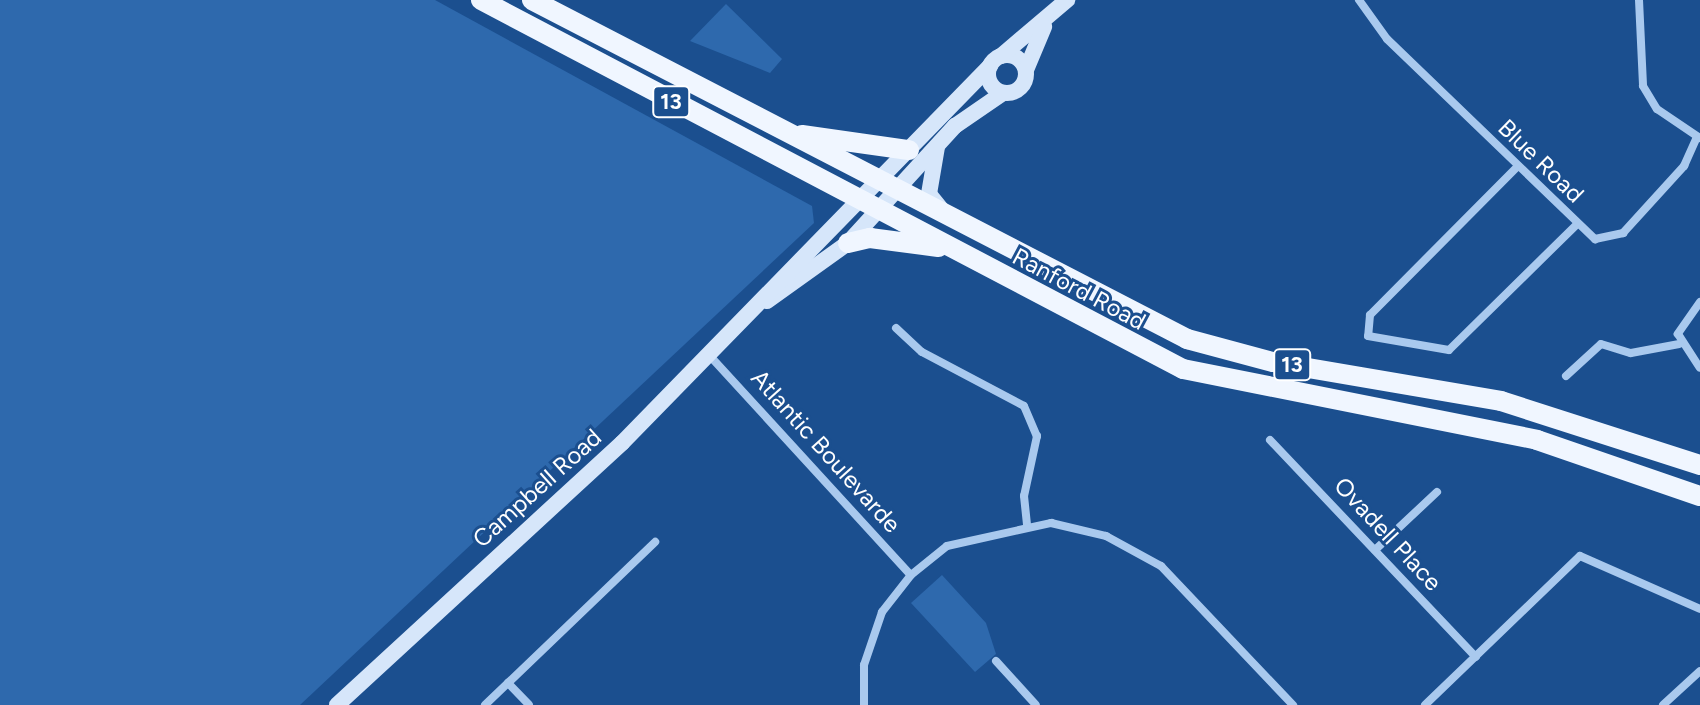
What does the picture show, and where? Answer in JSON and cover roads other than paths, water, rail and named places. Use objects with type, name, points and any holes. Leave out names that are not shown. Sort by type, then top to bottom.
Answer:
[{"type":"main road","name":"Ranford Road","points":[[481,0],[1183,369],[1537,440],[1700,496]]},
{"type":"main road","name":"Ranford Road","points":[[532,0],[951,218],[1210,347],[1501,401],[1700,465]]},
{"type":"main road","points":[[779,129],[909,150]]},
{"type":"main road","points":[[848,243],[870,238],[954,250]]},
{"type":"street","name":"Campbell Road","points":[[765,302],[788,293],[848,243],[909,150],[995,61],[1046,22],[1067,0]]},
{"type":"street","name":"Blue Road","points":[[1359,0],[1387,39],[1595,239],[1623,233],[1684,166],[1698,138]]},
{"type":"street","points":[[1639,0],[1643,86],[1657,109],[1698,138]]},
{"type":"street","name":"Campbell Road","points":[[1026,70],[1046,22]]},
{"type":"street","points":[[1013,56],[1026,70],[1021,87],[1003,93],[989,79],[995,61],[1013,56]]},
{"type":"street","name":"Campbell Road","points":[[887,184],[1003,93]]},
{"type":"street","points":[[940,142],[929,194],[951,218]]},
{"type":"street","points":[[1518,166],[1370,315],[1368,336],[1449,350],[1577,224]]},
{"type":"street","name":"Campbell Road","points":[[337,705],[871,204]]},
{"type":"street","points":[[1700,302],[1680,325],[1679,344],[1700,368]]},
{"type":"street","points":[[896,328],[922,352],[1024,406],[1037,436],[1024,496],[1027,525]]},
{"type":"street","points":[[1566,376],[1601,344],[1631,353],[1679,344]]},
{"type":"street","name":"Atlantic Boulevarde","points":[[710,356],[911,575]]},
{"type":"street","name":"Ovadell Place","points":[[1270,440],[1476,657]]},
{"type":"street","points":[[1375,550],[1437,492]]},
{"type":"street","points":[[864,705],[864,665],[882,612],[911,575],[947,546],[1027,525],[1051,523],[1106,536],[1161,566],[1293,705]]},
{"type":"street","points":[[485,705],[655,542]]},
{"type":"street","points":[[1425,705],[1580,556],[1700,609]]},
{"type":"street","points":[[996,661],[1036,705]]},
{"type":"street","points":[[1663,705],[1700,671]]},
{"type":"street","points":[[508,683],[529,705]]}]
